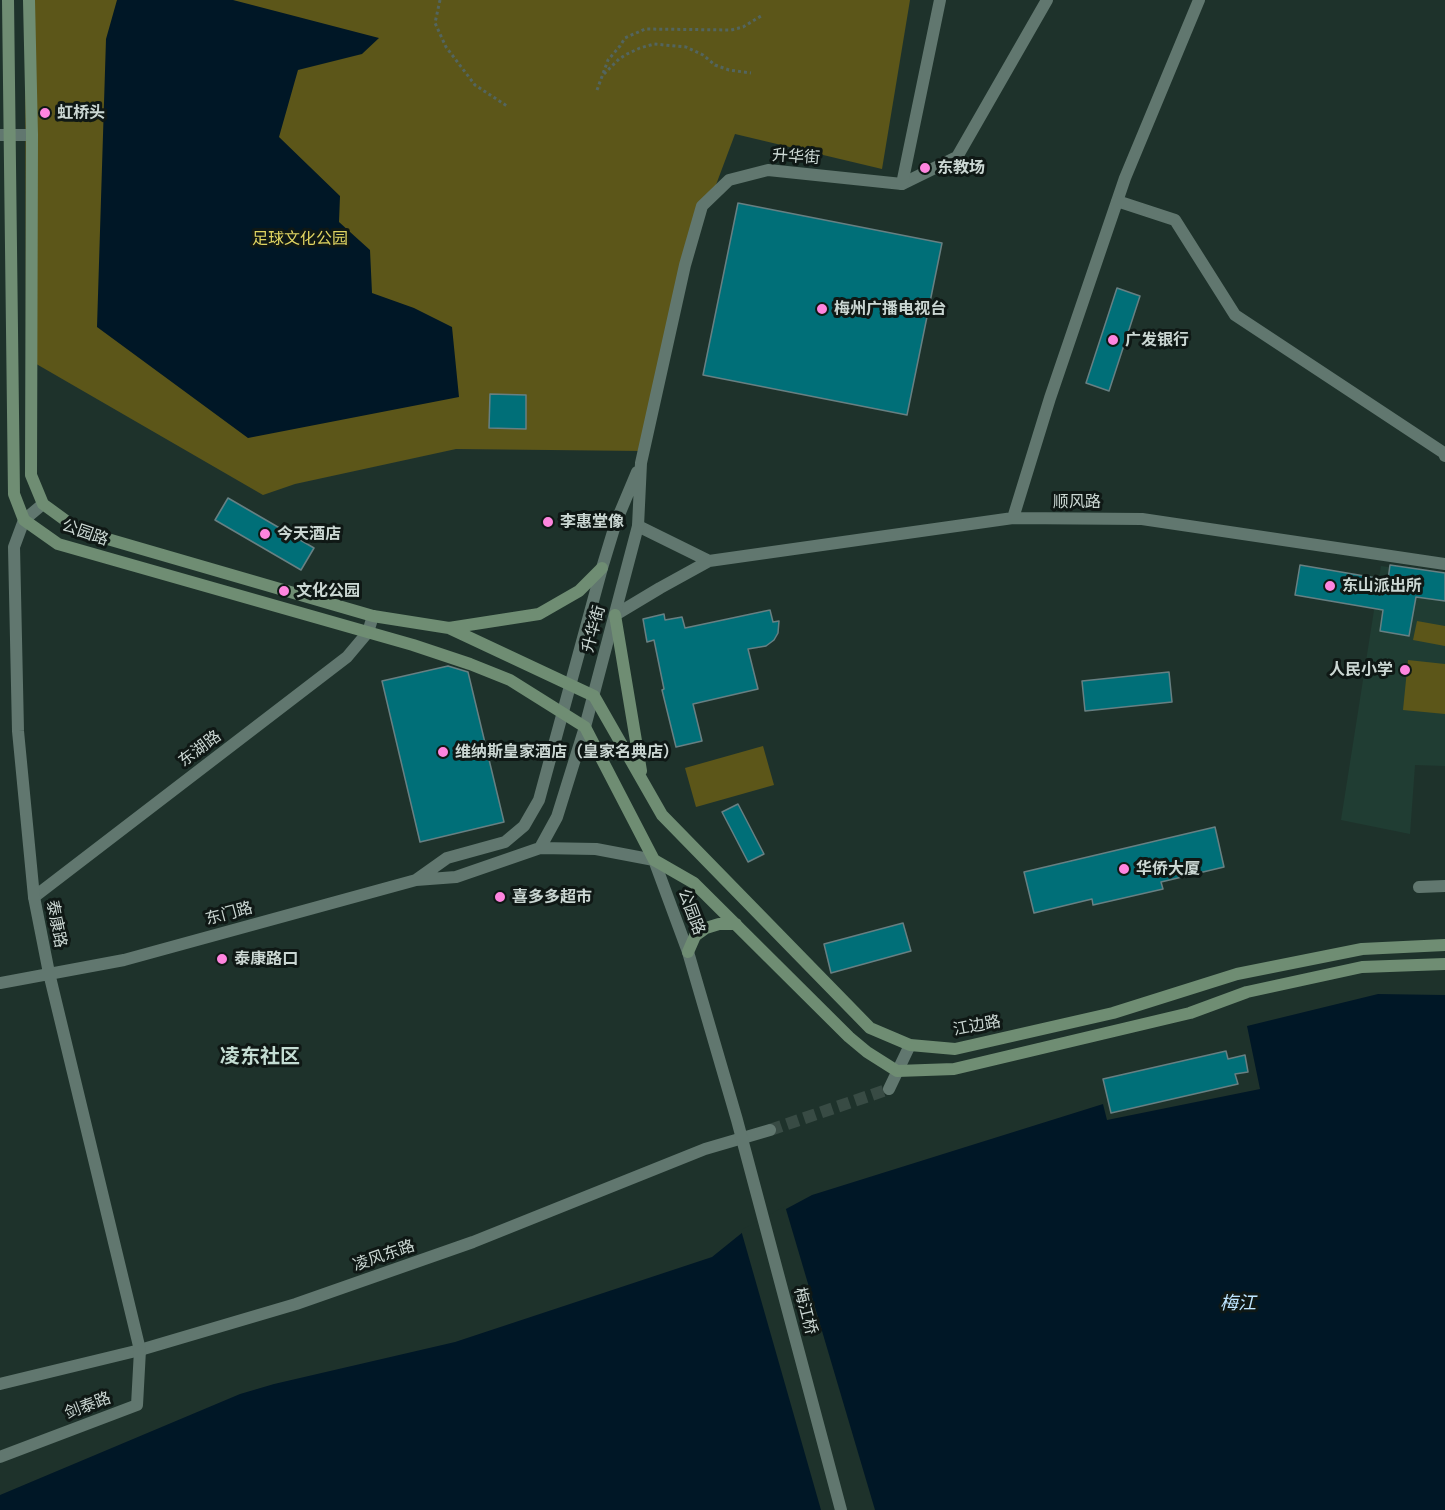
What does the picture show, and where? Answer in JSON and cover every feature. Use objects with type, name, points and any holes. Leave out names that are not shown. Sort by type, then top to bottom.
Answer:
[{"type":"main road","points":[[8,0],[14,494],[24,520]]},
{"type":"main road","name":"公园路","points":[[28,0],[32,135],[31,475],[44,504],[80,531],[373,616],[449,628],[594,696]]},
{"type":"main road","name":"公园路","points":[[24,520],[58,544],[413,645],[510,680],[585,727],[654,860]]},
{"type":"main road","points":[[449,628],[539,614],[579,591],[602,568]]},
{"type":"main road","points":[[615,615],[642,778]]},
{"type":"main road","name":"江边路","points":[[594,696],[662,815],[870,1028],[910,1045],[955,1049],[1113,1013],[1237,974],[1362,949],[1445,945]]},
{"type":"main road","points":[[654,860],[694,883],[849,1036],[867,1052],[897,1071],[954,1069],[1190,1013],[1247,992],[1362,967],[1445,964]]},
{"type":"main road","points":[[688,952],[695,936],[706,928],[719,924],[736,924]]},
{"type":"street","points":[[902,184],[940,0]]},
{"type":"street","points":[[902,184],[957,157],[1047,0]]},
{"type":"street","points":[[1013,518],[1054,387],[1125,178],[1199,0]]},
{"type":"street","points":[[0,135],[32,135]]},
{"type":"street","name":"升华街","points":[[585,727],[638,526],[641,463],[685,265],[702,206],[729,180],[768,170],[902,184]]},
{"type":"street","points":[[1118,201],[1175,220],[1235,315],[1444,453],[1445,456]]},
{"type":"street","name":"升华街","points":[[563,713],[616,522],[641,463]]},
{"type":"street","points":[[24,520],[44,504]]},
{"type":"street","name":"顺风路","points":[[615,615],[709,561],[1013,518],[1142,519],[1445,564]]},
{"type":"street","name":"泰康路","points":[[24,520],[14,547],[17,720],[34,897],[49,974],[140,1350]]},
{"type":"street","points":[[638,526],[709,561]]},
{"type":"street","name":"东湖路","points":[[34,897],[347,657],[368,633],[373,616]]},
{"type":"street","name":"东门路","points":[[416,880],[447,858],[505,842],[524,826],[539,800],[563,713]]},
{"type":"street","points":[[585,727],[557,818],[540,848],[596,849],[654,860]]},
{"type":"street","name":"东门路","points":[[0,983],[123,960],[416,880],[456,877],[540,848]]},
{"type":"street","name":"公园路","points":[[654,860],[688,952],[737,1120]]},
{"type":"street","points":[[1419,886],[1445,886]]},
{"type":"street","points":[[889,1089],[910,1045]]},
{"type":"street","name":"梅江桥","points":[[737,1120],[841,1510]]},
{"type":"street","name":"凌风东路","points":[[0,1384],[140,1350],[296,1304],[462,1246],[705,1149],[770,1130]]},
{"type":"street","name":"剑泰路","points":[[0,1457],[136,1405],[140,1350]]},
{"type":"path","points":[[440,0],[435,23],[446,47],[474,85],[507,106]]},
{"type":"path","points":[[597,90],[608,60],[625,38],[645,29],[731,30],[743,27],[761,16]]},
{"type":"path","points":[[603,76],[627,54],[654,45],[686,47],[703,55],[716,65],[729,70],[751,73]]},
{"type":"shaded area","name":"人民小学","points":[[1381,566],[1445,575],[1445,766],[1415,765],[1410,834],[1341,820]]},
{"type":"green space","name":"足球文化公园","points":[[25,0],[910,0],[882,169],[735,134],[692,249],[644,451],[456,449],[295,484],[263,495],[26,358]]},
{"type":"green space","points":[[1417,621],[1445,626],[1445,646],[1413,640]]},
{"type":"green space","points":[[1408,660],[1445,664],[1445,714],[1403,710]]},
{"type":"green space","points":[[763,746],[774,785],[696,807],[685,768]]},
{"type":"water","points":[[117,0],[233,0],[379,38],[362,54],[298,70],[279,137],[340,196],[339,222],[370,250],[372,293],[414,308],[452,327],[459,397],[248,438],[97,327],[106,39]]},
{"type":"water","name":"梅江","points":[[1378,994],[1445,995],[1445,1510],[0,1510],[0,1495],[240,1394],[455,1342],[712,1257],[743,1232],[812,1195],[1103,1104],[1107,1120],[1260,1089],[1247,1026]]},
{"type":"pier","points":[[785,1206],[875,1510],[821,1510],[741,1230]]},
{"type":"building","name":"梅州广播电视台","points":[[738,203],[942,243],[907,415],[703,375]]},
{"type":"building","name":"广发银行","points":[[1117,288],[1140,296],[1109,391],[1086,383]]},
{"type":"building","points":[[490,394],[526,395],[526,429],[489,428]]},
{"type":"building","name":"今天酒店","points":[[228,498],[314,548],[301,570],[215,520]]},
{"type":"building","points":[[1300,565],[1388,580],[1390,565],[1445,573],[1445,601],[1416,597],[1409,636],[1380,631],[1383,610],[1295,595]]},
{"type":"building","points":[[770,610],[773,622],[779,621],[778,633],[774,640],[766,646],[748,649],[758,689],[693,704],[702,741],[676,747],[662,690],[664,689],[654,640],[647,642],[643,619],[664,614],[665,620],[682,617],[685,628]]},
{"type":"building","name":"维纳斯皇家酒店（皇家名典店）","points":[[448,666],[468,672],[504,822],[420,842],[382,681]]},
{"type":"building","points":[[1169,672],[1172,702],[1085,711],[1082,681]]},
{"type":"building","points":[[738,804],[764,854],[748,862],[722,812]]},
{"type":"building","name":"华侨大厦","points":[[1215,827],[1224,867],[1161,882],[1163,889],[1093,905],[1092,899],[1034,913],[1024,872]]},
{"type":"building","points":[[903,923],[911,951],[831,973],[824,944]]},
{"type":"building","points":[[1226,1051],[1228,1059],[1245,1055],[1248,1072],[1235,1074],[1238,1084],[1111,1113],[1103,1079]]},
{"type":"tunnel","points":[[770,1130],[889,1089]]},
{"type":"place","name":"虹桥头","points":[[45,113]]},
{"type":"place","name":"东教场","points":[[925,168]]},
{"type":"place","name":"梅州广播电视台","points":[[822,309]]},
{"type":"place","name":"广发银行","points":[[1113,340]]},
{"type":"place","name":"李惠堂像","points":[[548,522]]},
{"type":"place","name":"今天酒店","points":[[265,534]]},
{"type":"place","name":"东山派出所","points":[[1330,586]]},
{"type":"place","name":"文化公园","points":[[284,591]]},
{"type":"place","name":"人民小学","points":[[1405,670]]},
{"type":"place","name":"维纳斯皇家酒店（皇家名典店）","points":[[443,752]]},
{"type":"place","name":"华侨大厦","points":[[1124,869]]},
{"type":"place","name":"喜多多超市","points":[[500,897]]},
{"type":"place","name":"泰康路口","points":[[222,959]]},
{"type":"district","name":"凌东社区","points":[[260,1057]]}]
